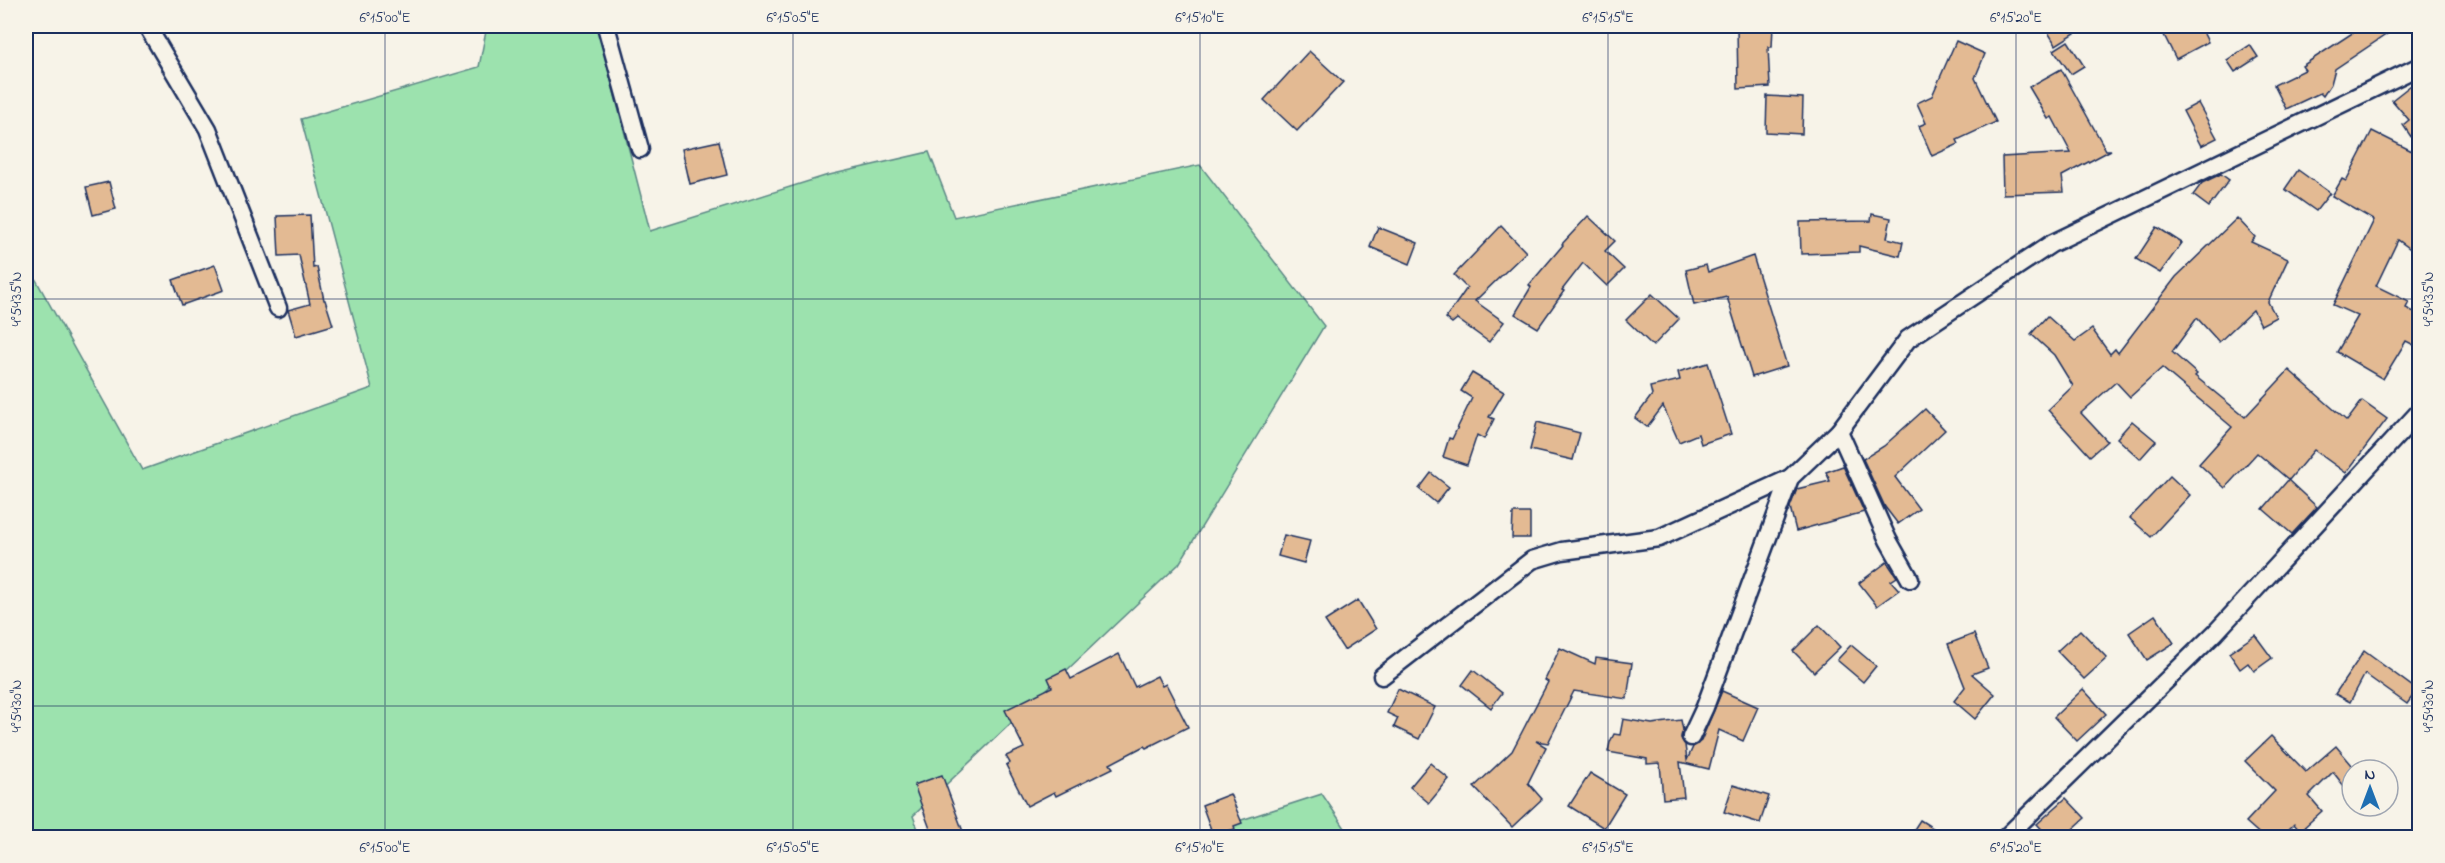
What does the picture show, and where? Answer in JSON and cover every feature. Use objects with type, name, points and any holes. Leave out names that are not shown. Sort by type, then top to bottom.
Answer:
[{"type":"street","points":[[147,26],[208,129],[278,308]]},
{"type":"street","points":[[606,26],[640,149]]},
{"type":"street","points":[[1383,676],[1532,560],[1562,551],[1659,538],[1790,478],[1839,431],[1908,339],[2051,244],[2420,66]]},
{"type":"street","points":[[2005,837],[2215,633],[2420,411]]},
{"type":"street","points":[[1839,431],[1888,540],[1910,579]]},
{"type":"street","points":[[1691,737],[1705,707],[1790,478]]},
{"type":"green space","points":[[487,26],[597,26],[650,231],[825,176],[929,152],[954,217],[1200,165],[1324,326],[1179,564],[913,816],[921,837],[26,837],[26,262],[142,470],[372,388],[301,119],[479,67]]},
{"type":"green space","points":[[1322,794],[1351,837],[1186,838]]},
{"type":"building","points":[[1737,26],[1773,26],[1772,47],[1768,47],[1770,87],[1738,89]]},
{"type":"building","points":[[2044,26],[2086,26],[2056,45]]},
{"type":"building","points":[[2182,26],[2200,26],[2208,42],[2176,59],[2164,35]]},
{"type":"building","points":[[2363,26],[2399,26],[2335,69],[2331,84],[2323,96],[2320,93],[2286,109],[2274,85],[2305,70],[2302,66]]},
{"type":"building","points":[[1956,41],[1985,54],[1975,78],[1996,122],[1957,140],[1959,144],[1932,156],[1919,126],[1926,123],[1917,103],[1932,96]]},
{"type":"building","points":[[2068,41],[2084,66],[2071,74],[2054,50]]},
{"type":"building","points":[[2250,45],[2258,57],[2235,72],[2227,60]]},
{"type":"building","points":[[1309,51],[1343,82],[1297,131],[1264,100]]},
{"type":"building","points":[[2061,69],[2106,150],[2111,150],[2062,176],[2064,192],[2003,194],[2002,157],[2071,153],[2052,117],[2048,119],[2029,87]]},
{"type":"building","points":[[2420,78],[2420,150],[2403,125],[2409,120],[2392,100]]},
{"type":"building","points":[[1767,96],[1803,98],[1802,134],[1766,132]]},
{"type":"building","points":[[2198,103],[2217,138],[2201,146],[2183,111]]},
{"type":"building","points":[[2372,131],[2420,155],[2420,256],[2398,240],[2376,286],[2409,302],[2406,308],[2420,315],[2420,348],[2406,341],[2383,379],[2337,352],[2358,316],[2333,305],[2374,220],[2332,196],[2342,179],[2346,181]]},
{"type":"building","points":[[719,141],[727,175],[690,184],[682,149]]},
{"type":"building","points":[[2298,170],[2330,193],[2316,211],[2285,189]]},
{"type":"building","points":[[2221,174],[2229,180],[2209,207],[2193,195],[2202,183]]},
{"type":"building","points":[[109,182],[116,209],[93,215],[86,187]]},
{"type":"building","points":[[1872,214],[1891,218],[1887,238],[1903,242],[1900,256],[1859,246],[1859,252],[1801,254],[1800,222],[1871,221]]},
{"type":"building","points":[[310,215],[313,268],[317,267],[324,300],[333,325],[296,336],[288,310],[310,304],[299,255],[279,256],[277,216]]},
{"type":"building","points":[[1588,216],[1615,241],[1605,251],[1624,269],[1607,286],[1583,263],[1562,290],[1564,291],[1538,328],[1515,314],[1531,287],[1529,285]]},
{"type":"building","points":[[2237,218],[2255,237],[2251,242],[2288,259],[2268,302],[2276,317],[2261,325],[2253,310],[2219,342],[2197,318],[2172,352],[2197,374],[2195,376],[2245,417],[2289,370],[2347,421],[2362,401],[2387,419],[2346,473],[2314,450],[2289,480],[2257,453],[2225,488],[2199,464],[2232,427],[2162,368],[2130,397],[2116,382],[2081,413],[2107,441],[2090,456],[2048,410],[2073,386],[2054,355],[2031,334],[2047,316],[2075,341],[2092,329],[2110,354],[2115,349],[2118,353],[2176,277]]},
{"type":"building","points":[[1501,226],[1526,252],[1475,301],[1504,322],[1489,342],[1457,319],[1452,323],[1446,318],[1467,288],[1454,275]]},
{"type":"building","points":[[1378,227],[1418,243],[1410,264],[1370,247]]},
{"type":"building","points":[[2157,227],[2182,243],[2160,273],[2136,259]]},
{"type":"building","points":[[1753,256],[1787,366],[1752,377],[1727,297],[1694,305],[1686,270],[1706,265],[1708,272]]},
{"type":"building","points":[[215,265],[224,290],[182,305],[173,280]]},
{"type":"building","points":[[1652,294],[1679,319],[1653,346],[1626,320]]},
{"type":"building","points":[[1708,363],[1731,434],[1701,444],[1698,434],[1679,442],[1663,406],[1647,427],[1635,418],[1652,395],[1650,387],[1680,380],[1678,372]]},
{"type":"building","points":[[1472,373],[1504,392],[1489,417],[1494,419],[1484,439],[1477,435],[1467,465],[1443,457],[1449,438],[1452,439],[1472,398],[1461,391]]},
{"type":"building","points":[[1925,409],[1945,430],[1895,477],[1919,509],[1898,524],[1885,507],[1863,459],[1884,446]]},
{"type":"building","points":[[2132,421],[2156,441],[2140,459],[2117,438]]},
{"type":"building","points":[[1537,422],[1580,433],[1573,460],[1530,450]]},
{"type":"building","points":[[1843,466],[1864,512],[1796,531],[1790,507],[1797,489],[1830,481],[1826,472]]},
{"type":"building","points":[[1431,473],[1449,487],[1436,503],[1419,489]]},
{"type":"building","points":[[2170,476],[2190,495],[2151,537],[2130,518]]},
{"type":"building","points":[[2288,480],[2317,507],[2292,534],[2263,509]]},
{"type":"building","points":[[1513,513],[1530,513],[1530,538],[1512,538]]},
{"type":"building","points":[[1284,535],[1310,541],[1304,563],[1278,556]]},
{"type":"building","points":[[1887,562],[1897,577],[1891,581],[1899,590],[1877,606],[1859,583]]},
{"type":"building","points":[[1358,600],[1376,629],[1344,650],[1325,621]]},
{"type":"building","points":[[2155,615],[2174,643],[2147,660],[2129,633]]},
{"type":"building","points":[[1819,625],[1840,647],[1814,672],[1793,651]]},
{"type":"building","points":[[2080,630],[2107,658],[2084,679],[2057,651]]},
{"type":"building","points":[[1974,634],[1988,668],[1972,674],[1995,694],[1975,719],[1954,701],[1965,687],[1948,644]]},
{"type":"building","points":[[2255,635],[2272,658],[2254,671],[2248,663],[2240,669],[2229,653]]},
{"type":"building","points":[[1851,645],[1876,666],[1863,682],[1837,660]]},
{"type":"building","points":[[1560,648],[1595,664],[1596,658],[1632,663],[1627,699],[1574,691],[1548,743],[1536,741],[1546,747],[1528,783],[1542,799],[1512,827],[1474,787],[1512,751],[1548,682],[1545,680]]},
{"type":"building","points":[[2364,651],[2417,690],[2407,704],[2365,674],[2350,702],[2335,694]]},
{"type":"building","points":[[1119,654],[1135,687],[1157,676],[1162,686],[1166,684],[1188,727],[1146,748],[1144,746],[1110,764],[1113,768],[1056,796],[1054,792],[1027,806],[1006,765],[1010,763],[1006,756],[1024,748],[1005,710],[1052,687],[1048,678],[1066,669],[1071,679]]},
{"type":"building","points":[[1473,670],[1502,693],[1491,708],[1462,685]]},
{"type":"building","points":[[1398,689],[1435,707],[1419,739],[1394,727],[1398,718],[1387,713]]},
{"type":"building","points":[[2083,689],[2106,714],[2077,741],[2054,717]]},
{"type":"building","points":[[1722,691],[1758,707],[1743,741],[1719,730],[1709,769],[1680,762],[1684,797],[1663,799],[1660,763],[1647,764],[1647,759],[1608,752],[1614,734],[1620,735],[1623,719],[1652,724],[1681,720],[1683,730],[1681,738],[1685,745],[1687,760],[1693,747],[1701,741]]},
{"type":"building","points":[[2271,736],[2306,772],[2336,746],[2346,758],[2340,758],[2340,781],[2333,772],[2309,796],[2322,811],[2300,831],[2294,824],[2281,837],[2263,837],[2246,822],[2275,791],[2245,761]]},
{"type":"building","points":[[1430,763],[1449,779],[1429,803],[1410,787]]},
{"type":"building","points":[[1590,773],[1625,794],[1604,828],[1569,806]]},
{"type":"building","points":[[942,775],[965,837],[933,837],[914,785]]},
{"type":"building","points":[[1733,785],[1769,796],[1760,823],[1724,812]]},
{"type":"building","points":[[1230,794],[1242,823],[1234,826],[1235,829],[1213,835],[1202,805]]},
{"type":"building","points":[[2066,798],[2085,818],[2064,837],[2049,837],[2037,824]]},
{"type":"building","points":[[1920,820],[1947,837],[1909,837]]}]
